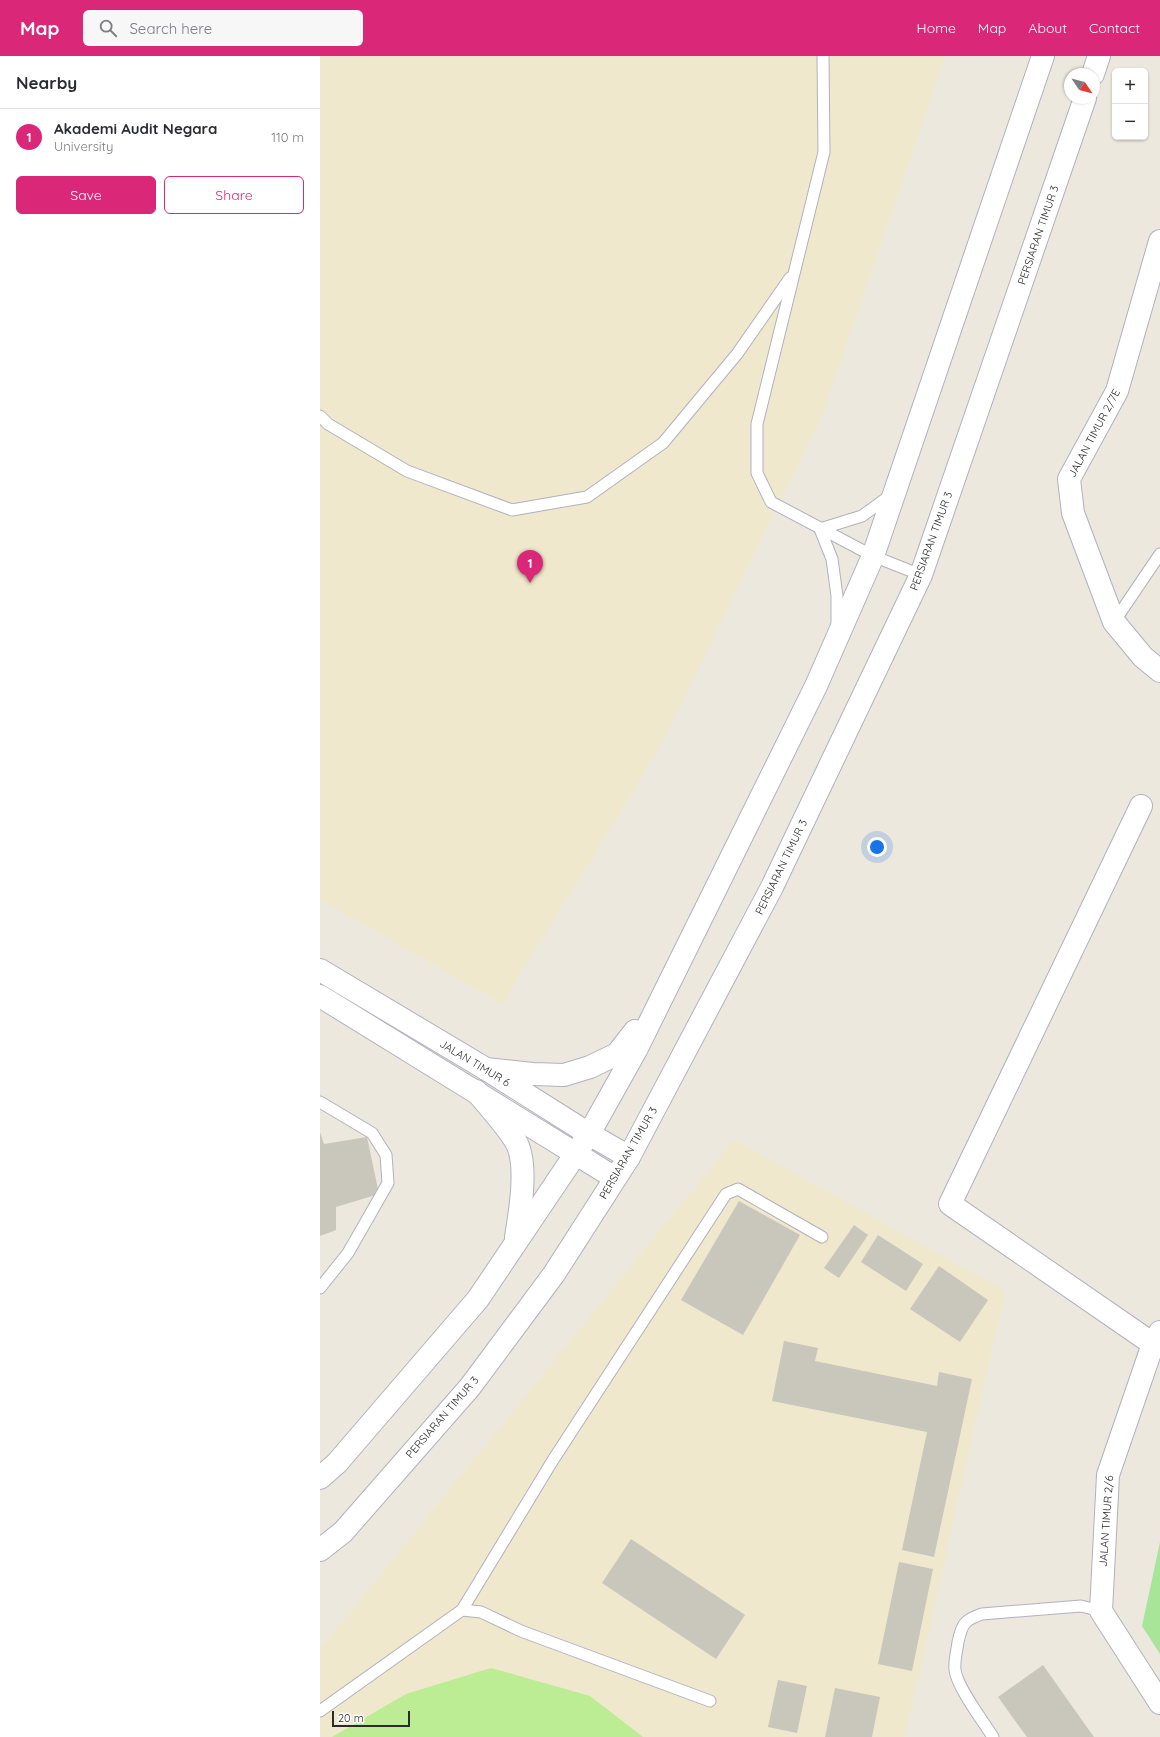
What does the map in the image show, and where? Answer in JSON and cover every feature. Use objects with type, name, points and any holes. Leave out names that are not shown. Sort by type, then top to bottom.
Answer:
[{"type":"street","points":[[320,1478],[337,1463],[478,1299],[589,1134],[636,1050],[661,1001],[754,814],[837,641],[873,556],[1043,56]]},
{"type":"street","points":[[1095,68],[1099,56]]},
{"type":"street","name":"PERSIARAN TIMUR 3","points":[[320,1550],[343,1532],[470,1386],[554,1274],[629,1157],[772,887],[921,575],[1083,104]]},
{"type":"street","name":"JALAN TIMUR 2/7E","points":[[1160,241],[1117,391],[1069,479],[1073,513],[1114,622],[1143,657],[1160,671]]},
{"type":"street","points":[[1140,806],[950,1204],[1158,1341]]},
{"type":"street","name":"JALAN TIMUR 6","points":[[320,970],[486,1069],[589,1134],[629,1157]]},
{"type":"street","points":[[320,996],[476,1091],[575,1155],[615,1178]]},
{"type":"street","points":[[486,1069],[533,1074],[564,1075],[590,1067],[617,1054],[661,1001]]},
{"type":"street","points":[[476,1091],[516,1141],[520,1154],[523,1197],[515,1244]]},
{"type":"street","name":"JALAN TIMUR 2/6","points":[[1101,1611],[1108,1475],[1158,1341]]},
{"type":"street","points":[[1101,1611],[1160,1703]]},
{"type":"lane","points":[[823,56],[824,152],[756,424],[757,473],[772,502],[873,556],[921,575]]},
{"type":"lane","points":[[320,416],[328,424],[408,470],[512,510],[587,497],[663,443],[737,354],[794,272]]},
{"type":"lane","points":[[820,529],[862,516],[894,493]]},
{"type":"lane","points":[[820,529],[832,559],[837,596],[837,641]]},
{"type":"lane","points":[[1114,622],[1160,554]]},
{"type":"lane","points":[[320,1102],[372,1133],[386,1155],[388,1183],[348,1253],[320,1288]]},
{"type":"lane","points":[[320,1711],[462,1610],[553,1460],[726,1194],[738,1189],[822,1237]]},
{"type":"lane","points":[[993,1737],[959,1683],[955,1671],[955,1660],[961,1628],[968,1618],[982,1614],[1081,1606],[1101,1611]]},
{"type":"lane","points":[[462,1610],[481,1612],[521,1631],[710,1701]]},
{"type":"shaded area","points":[[320,56],[945,56],[822,416],[659,749],[502,1004],[320,899]]},
{"type":"shaded area","points":[[734,1139],[1005,1291],[905,1737],[320,1737],[320,1649]]},
{"type":"green space","points":[[1160,1542],[1160,1654],[1142,1626]]},
{"type":"green space","points":[[491,1668],[590,1696],[643,1737],[332,1737],[406,1694]]},
{"type":"building","points":[[320,1132],[324,1144],[367,1137],[379,1194],[336,1207],[336,1230],[320,1236]]},
{"type":"building","points":[[739,1201],[800,1235],[743,1335],[681,1300]]},
{"type":"building","points":[[854,1225],[868,1235],[839,1278],[824,1268]]},
{"type":"building","points":[[878,1235],[923,1264],[906,1291],[861,1262]]},
{"type":"building","points":[[939,1266],[988,1300],[960,1342],[910,1309]]},
{"type":"building","points":[[784,1341],[818,1348],[815,1361],[937,1386],[939,1372],[972,1379],[934,1557],[902,1550],[927,1432],[772,1401]]},
{"type":"building","points":[[631,1539],[745,1615],[716,1659],[602,1583]]},
{"type":"building","points":[[899,1562],[933,1569],[912,1671],[878,1664]]},
{"type":"building","points":[[1043,1665],[1094,1737],[1027,1737],[998,1697]]},
{"type":"building","points":[[778,1680],[807,1686],[797,1733],[768,1727]]},
{"type":"building","points":[[835,1688],[880,1697],[872,1737],[825,1737]]},
{"type":"place","name":"Akademi Audit Negara","points":[[530,583]]}]
